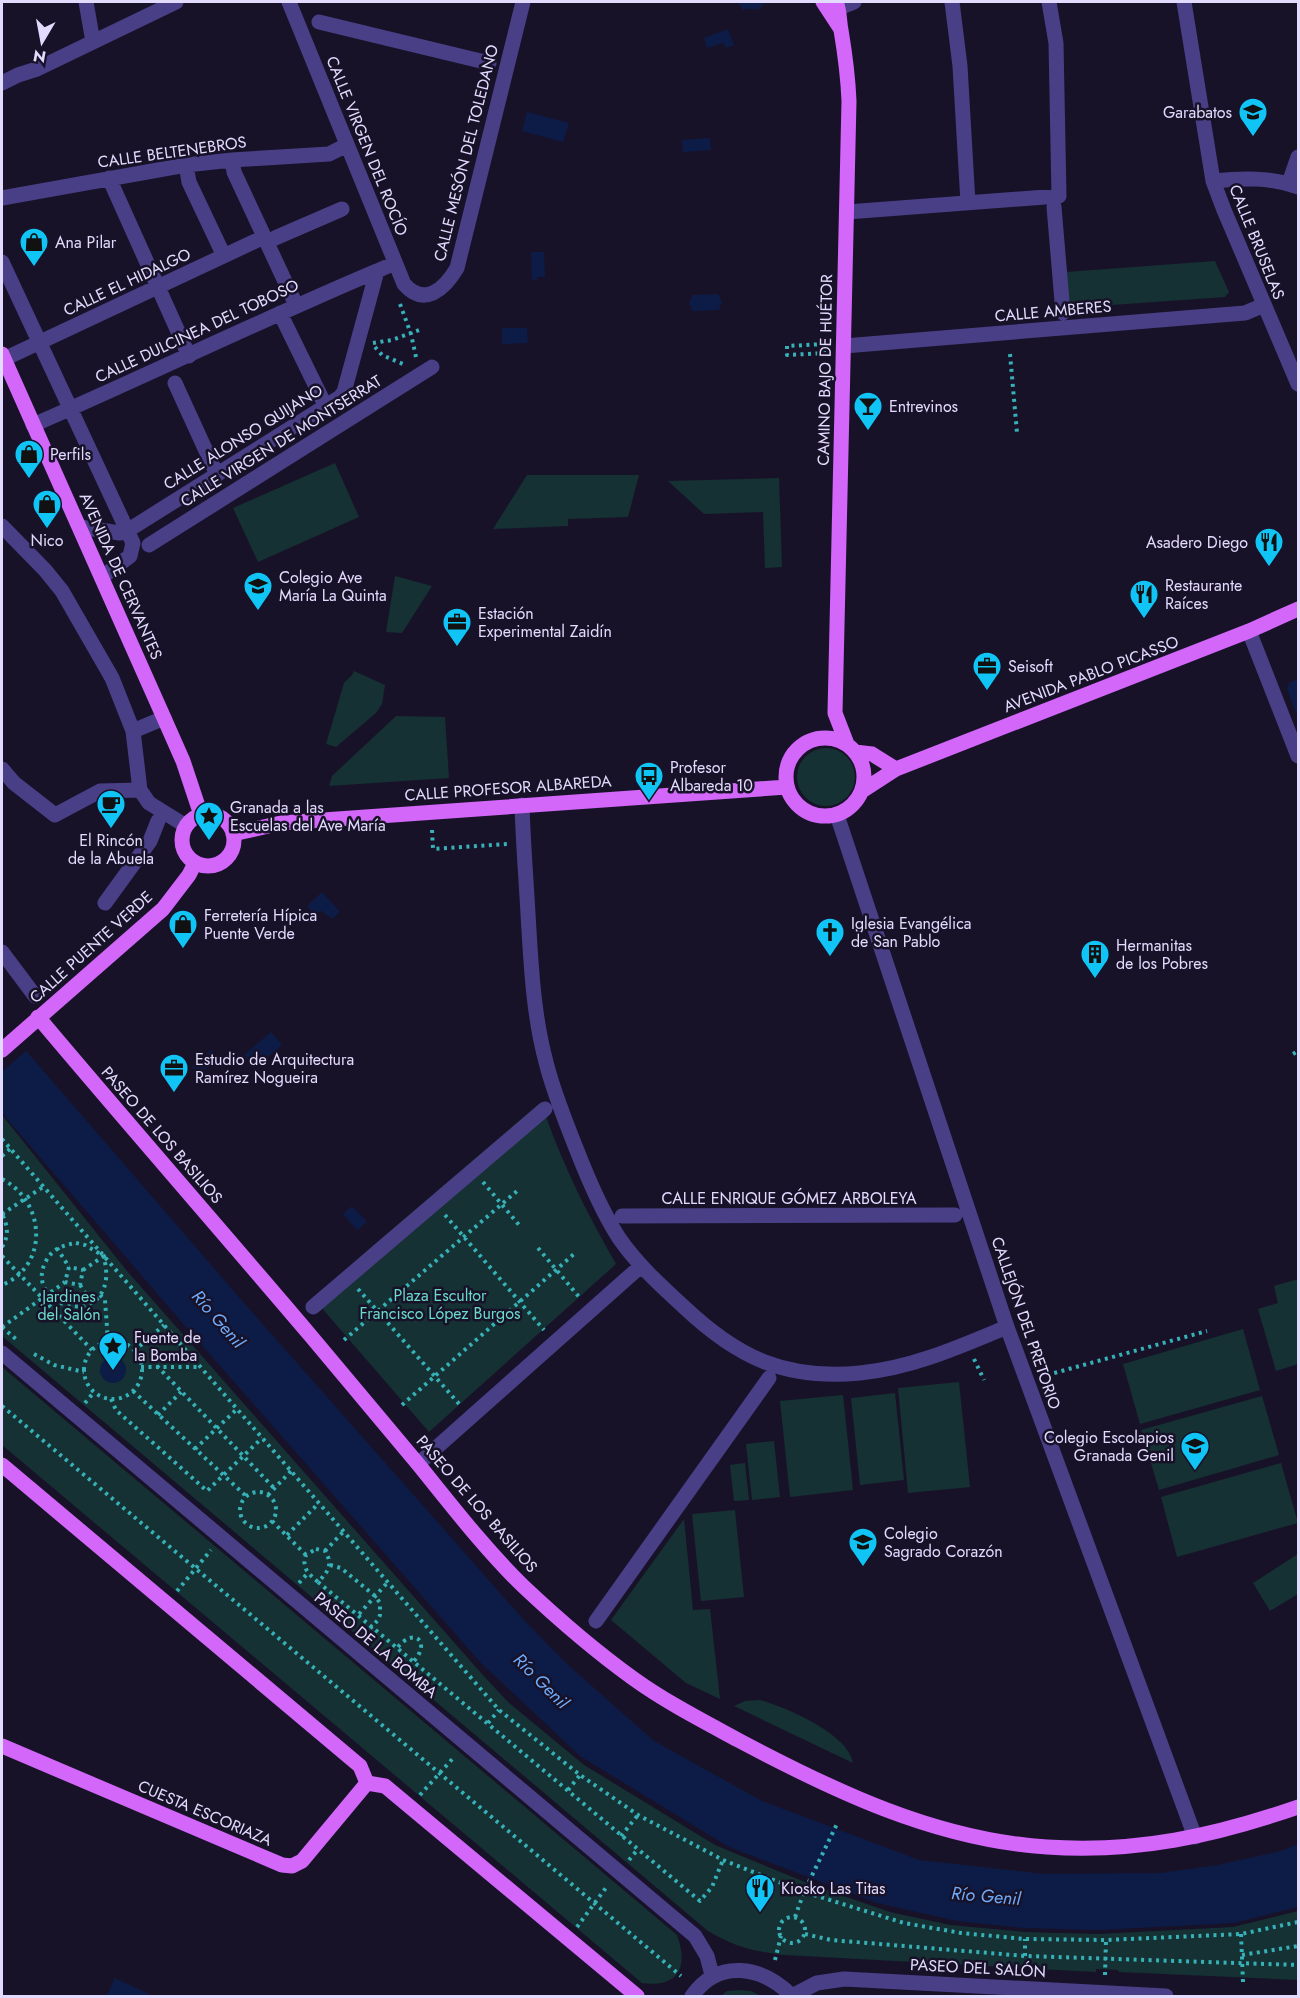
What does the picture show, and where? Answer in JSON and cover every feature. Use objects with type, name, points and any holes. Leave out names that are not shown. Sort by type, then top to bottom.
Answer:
[{"type":"main road","name":"CAMINO BAJO DE HUÉTOR","points":[[823,2],[840,28]]},
{"type":"main road","name":"CAMINO BAJO DE HUÉTOR","points":[[837,5],[845,47],[849,101],[835,713],[851,748]]},
{"type":"main road","name":"AVENIDA DE CERVANTES","points":[[3,357],[183,761],[201,815]]},
{"type":"main road","name":"AVENIDA PABLO PICASSO","points":[[862,791],[896,769],[1249,632],[1299,609]]},
{"type":"main road","points":[[816,739],[835,713]]},
{"type":"main road","points":[[851,748],[864,770],[865,778],[856,802],[847,810],[827,817],[805,811],[796,803],[787,787],[787,771],[790,760],[807,742],[816,739],[833,739],[851,748],[872,754],[896,769]]},
{"type":"main road","name":"CALLE PROFESOR ALBAREDA","points":[[233,834],[281,823],[787,787]]},
{"type":"main road","points":[[207,814],[221,818],[233,834],[233,848],[226,859],[212,866],[195,863],[189,859],[182,847],[186,826],[192,819],[201,815],[207,814]]},
{"type":"main road","name":"CALLE PUENTE VERDE","points":[[2,1050],[163,909],[189,875],[195,863]]},
{"type":"main road","name":"PASEO DE LOS BASILIOS","points":[[38,1017],[474,1533],[521,1583],[576,1634],[636,1680],[764,1754],[851,1796],[946,1830],[998,1841],[1046,1847],[1146,1846],[1245,1825],[1299,1807]]},
{"type":"main road","points":[[2,1466],[360,1766],[367,1783],[385,1786],[638,1996]]},
{"type":"main road","name":"CUESTA ESCORIAZA","points":[[2,1746],[282,1865],[292,1866],[302,1861],[367,1783]]},
{"type":"street","points":[[86,2],[93,42]]},
{"type":"street","points":[[2,83],[37,69],[176,2]]},
{"type":"street","name":"CALLE VIRGEN DEL ROCÍO","points":[[289,2],[404,284],[411,292],[422,296]]},
{"type":"street","name":"CALLE MESÓN DEL TOLEDANO","points":[[422,296],[443,286],[457,268],[523,2]]},
{"type":"street","points":[[837,5],[854,2]]},
{"type":"street","points":[[952,2],[960,66],[968,203]]},
{"type":"street","points":[[847,212],[1059,196],[1056,44],[1049,2]]},
{"type":"street","name":"CALLE BRUSELAS","points":[[1184,2],[1213,181],[1299,384]]},
{"type":"street","points":[[319,22],[489,63]]},
{"type":"street","name":"CALLE BELTENEBROS","points":[[2,198],[186,165],[329,154],[347,145]]},
{"type":"street","points":[[1213,181],[1245,177],[1294,185],[1299,157]]},
{"type":"street","points":[[232,160],[234,172],[270,237],[296,305]]},
{"type":"street","points":[[186,165],[191,187],[224,256]]},
{"type":"street","points":[[109,178],[189,356]]},
{"type":"street","name":"CALLE AMBERES","points":[[1054,207],[1063,313]]},
{"type":"street","name":"CALLE EL HIDALGO","points":[[3,357],[39,343],[224,256],[342,208]]},
{"type":"street","name":"AVENIDA DE CERVANTES","points":[[2,262],[128,531]]},
{"type":"street","points":[[377,271],[395,263]]},
{"type":"street","name":"CALLE DULCINEA DEL TOBOSO","points":[[33,425],[189,356],[296,305],[377,271]]},
{"type":"street","name":"CALLE ALONSO QUIJANO","points":[[128,531],[340,398],[344,392],[377,271]]},
{"type":"street","name":"CALLE AMBERES","points":[[844,346],[1245,313],[1264,305]]},
{"type":"street","points":[[280,313],[326,406]]},
{"type":"street","name":"CALLE VIRGEN DE MONTSERRAT","points":[[148,546],[432,368]]},
{"type":"street","points":[[175,383],[217,475]]},
{"type":"street","points":[[80,527],[120,533],[128,531],[133,543],[130,556],[102,577]]},
{"type":"street","points":[[5,534],[45,570],[62,591],[112,678],[133,731],[140,790],[149,803],[186,826]]},
{"type":"street","points":[[1249,632],[1299,756]]},
{"type":"street","points":[[133,731],[164,718]]},
{"type":"street","points":[[2,769],[14,783],[55,815],[100,791],[140,790]]},
{"type":"street","points":[[522,805],[531,969],[538,1025],[546,1063],[559,1105],[591,1186],[620,1239],[641,1266],[704,1327],[740,1351],[778,1367],[822,1373],[860,1373],[895,1367],[927,1359],[1007,1327]]},
{"type":"street","name":"CALLEJÓN DEL PRETORIO","points":[[837,815],[1007,1327],[1195,1837]]},
{"type":"street","name":"CALLE PUENTE VERDE","points":[[105,903],[150,841],[158,821]]},
{"type":"street","points":[[2,952],[35,996]]},
{"type":"street","points":[[313,1307],[545,1109]]},
{"type":"street","name":"CALLE ENRIQUE GÓMEZ ARBOLEYA","points":[[622,1216],[955,1215]]},
{"type":"street","points":[[418,1464],[641,1266]]},
{"type":"street","name":"PASEO DE LA BOMBA","points":[[2,1353],[695,1936],[707,1956],[712,1976]]},
{"type":"street","points":[[596,1621],[769,1378]]},
{"type":"street","name":"PASEO DEL SALÓN","points":[[712,1976],[728,1970],[746,1971],[767,1977],[780,1984],[792,1996],[817,1983],[844,1979],[1166,1996]]},
{"type":"street","points":[[692,1996],[699,1986],[712,1976]]},
{"type":"path","points":[[397,298],[411,334],[416,356]]},
{"type":"path","points":[[397,363],[382,356],[371,343],[392,340],[418,330]]},
{"type":"path","points":[[826,344],[787,346],[786,350],[787,355],[826,353]]},
{"type":"path","points":[[1010,354],[1017,433]]},
{"type":"path","points":[[431,823],[433,849],[511,844]]},
{"type":"path","points":[[1293,1054],[1299,1051]]},
{"type":"path","points":[[2,1139],[500,1710],[580,1775],[638,1815],[723,1860],[805,1890],[904,1923],[961,1933],[1025,1939],[1106,1940],[1241,1934],[1299,1922]]},
{"type":"path","points":[[2,1156],[10,1149]]},
{"type":"path","points":[[473,1171],[519,1225]]},
{"type":"path","points":[[2,1179],[16,1187],[26,1198],[34,1213],[37,1229],[35,1246],[29,1261],[19,1274],[2,1285]]},
{"type":"path","points":[[2,1247],[8,1230],[2,1214],[43,1187]]},
{"type":"path","points":[[344,1340],[517,1191]]},
{"type":"path","points":[[435,1203],[545,1331]]},
{"type":"path","points":[[76,1243],[85,1245],[104,1256],[106,1276],[104,1286],[91,1302],[82,1306],[63,1305],[48,1294],[42,1275],[44,1264],[57,1248],[76,1243]]},
{"type":"path","points":[[57,1248],[69,1267],[83,1270]]},
{"type":"path","points":[[538,1248],[580,1299]]},
{"type":"path","points":[[402,1405],[574,1254]]},
{"type":"path","points":[[2,1256],[92,1350]]},
{"type":"path","points":[[91,1302],[80,1285],[83,1270],[104,1256]]},
{"type":"path","points":[[20,1342],[2,1327],[65,1282],[69,1267]]},
{"type":"path","points":[[348,1278],[460,1406]]},
{"type":"path","points":[[65,1282],[80,1285]]},
{"type":"path","points":[[99,1295],[105,1300],[108,1341]]},
{"type":"path","points":[[134,1351],[164,1325]]},
{"type":"path","points":[[1047,1375],[1207,1331]]},
{"type":"path","points":[[108,1341],[127,1345],[134,1351],[141,1367],[138,1384],[133,1391],[111,1399],[94,1392],[85,1380],[84,1372],[84,1364],[92,1350],[108,1341]]},
{"type":"path","points":[[28,1349],[54,1365],[84,1372]]},
{"type":"path","points":[[973,1357],[984,1380]]},
{"type":"path","points":[[157,1366],[274,1488]]},
{"type":"path","points":[[141,1367],[200,1367]]},
{"type":"path","points":[[133,1391],[246,1496]]},
{"type":"path","points":[[158,1415],[181,1392]]},
{"type":"path","points":[[111,1399],[116,1410],[207,1491],[262,1438]]},
{"type":"path","points":[[2,1406],[681,1976]]},
{"type":"path","points":[[195,1449],[237,1409]]},
{"type":"path","points":[[268,1495],[291,1471]]},
{"type":"path","points":[[257,1492],[268,1495],[276,1510],[272,1521],[262,1528],[245,1523],[239,1512],[246,1496],[257,1492]]},
{"type":"path","points":[[286,1535],[319,1503]]},
{"type":"path","points":[[272,1521],[306,1555],[306,1569],[318,1582],[700,1901],[712,1887],[723,1860]]},
{"type":"path","points":[[324,1551],[344,1531]]},
{"type":"path","points":[[175,1594],[216,1544]]},
{"type":"path","points":[[306,1555],[316,1549],[324,1551],[329,1557],[330,1565],[327,1572],[318,1582]]},
{"type":"path","points":[[330,1565],[341,1568],[375,1596],[380,1603],[380,1615],[372,1626]]},
{"type":"path","points":[[359,1614],[388,1582]]},
{"type":"path","points":[[398,1647],[404,1639],[416,1638],[422,1647],[421,1653],[414,1661]]},
{"type":"path","points":[[487,1723],[500,1710]]},
{"type":"path","points":[[418,1798],[461,1749]]},
{"type":"path","points":[[568,1790],[580,1775]]},
{"type":"path","points":[[621,1836],[638,1815]]},
{"type":"path","points":[[795,1917],[805,1890],[837,1824]]},
{"type":"path","points":[[575,1930],[614,1878]]},
{"type":"path","points":[[775,1960],[781,1936],[781,1923],[787,1918],[795,1917],[806,1929],[805,1934],[795,1942],[787,1941],[781,1936]]},
{"type":"path","points":[[805,1934],[831,1940],[1025,1956],[1299,1965]]},
{"type":"path","points":[[1241,1934],[1243,1982]]},
{"type":"path","points":[[1025,1939],[1025,1956]]},
{"type":"path","points":[[1105,1976],[1106,1940]]},
{"type":"path","points":[[1242,1955],[1299,1946]]},
{"type":"green space","points":[[1215,261],[1229,292],[1225,297],[1069,308],[1066,272]]},
{"type":"green space","points":[[335,463],[359,517],[258,562],[233,508]]},
{"type":"green space","points":[[527,475],[639,475],[628,517],[568,519],[568,526],[493,529]]},
{"type":"green space","points":[[779,478],[782,567],[765,568],[763,512],[704,514],[668,481]]},
{"type":"green space","points":[[395,576],[432,586],[402,633],[386,632]]},
{"type":"green space","points":[[354,671],[385,685],[382,704],[376,713],[336,747],[326,744],[344,683]]},
{"type":"green space","points":[[396,716],[445,717],[449,778],[329,786],[332,776]]},
{"type":"green space","points":[[820,748],[832,748],[847,756],[855,771],[855,783],[847,798],[832,806],[820,806],[805,798],[797,783],[797,771],[805,756]]},
{"type":"green space","name":"Plaza Escultor Francisco López Burgos","points":[[541,1102],[574,1185],[616,1264],[429,1432],[314,1299]]},
{"type":"green space","name":"Jardines del Salón","points":[[2,1115],[127,1271],[481,1673],[508,1702],[584,1765],[715,1845],[812,1885],[890,1912],[950,1925],[1025,1932],[1099,1934],[1233,1927],[1298,1911],[1298,1980],[1096,1969],[1096,1972],[1017,1968],[1006,1965],[1006,1967],[785,1955],[745,1948],[708,1931],[2,1336]]},
{"type":"green space","points":[[1298,1279],[1298,1364],[1276,1371],[1258,1309],[1278,1303],[1274,1286]]},
{"type":"green space","points":[[1243,1329],[1260,1390],[1140,1424],[1123,1364]]},
{"type":"green space","points":[[2,1367],[677,1935],[682,1957],[678,1973],[672,1979],[664,1982],[642,1983],[2,1445]]},
{"type":"green space","points":[[959,1382],[970,1487],[908,1493],[898,1388]]},
{"type":"green space","points":[[895,1393],[904,1480],[860,1485],[851,1398]]},
{"type":"green space","points":[[843,1395],[853,1490],[790,1497],[780,1401]]},
{"type":"green space","points":[[1262,1396],[1279,1455],[1159,1490],[1141,1430]]},
{"type":"green space","points":[[774,1441],[780,1497],[752,1500],[746,1444]]},
{"type":"green space","points":[[745,1463],[749,1500],[734,1501],[730,1465]]},
{"type":"green space","points":[[1281,1463],[1298,1523],[1177,1557],[1161,1497]]},
{"type":"green space","points":[[735,1510],[744,1597],[701,1601],[692,1514]]},
{"type":"green space","points":[[684,1519],[693,1610],[710,1609],[720,1699],[686,1683],[611,1620]]},
{"type":"green space","points":[[1298,1554],[1298,1594],[1270,1611],[1253,1583]]},
{"type":"green space","points":[[760,1700],[799,1715],[828,1732],[849,1752],[853,1763],[734,1706],[745,1701]]},
{"type":"green space","points":[[727,1991],[751,1991],[761,1996],[721,1996]]},
{"type":"water","points":[[738,2],[765,2],[760,8],[743,10]]},
{"type":"water","points":[[728,29],[734,45],[726,48],[723,43],[707,48],[704,38]]},
{"type":"water","points":[[527,112],[569,123],[563,142],[522,131]]},
{"type":"water","points":[[710,138],[711,150],[683,152],[682,140]]},
{"type":"water","points":[[531,252],[544,252],[545,277],[532,280]]},
{"type":"water","points":[[718,294],[722,302],[719,310],[693,311],[689,303],[693,295]]},
{"type":"water","points":[[502,328],[527,328],[528,343],[502,344]]},
{"type":"water","points":[[1298,679],[1298,718],[1287,689],[1289,683]]},
{"type":"water","points":[[322,892],[340,912],[332,919],[322,911],[313,913],[307,906]]},
{"type":"water","name":"Río Genil","points":[[2,1023],[238,1296],[523,1619],[566,1663],[654,1741],[762,1801],[919,1860],[1044,1874],[1161,1873],[1218,1865],[1281,1851],[1298,1844],[1298,1907],[1234,1923],[1098,1930],[1023,1928],[957,1921],[877,1903],[729,1847],[580,1756],[481,1663],[192,1334],[8,1120],[2,1111]]},
{"type":"water","points":[[271,1032],[282,1045],[255,1068],[244,1055]]},
{"type":"water","points":[[211,1050],[216,1060],[198,1075],[192,1067]]},
{"type":"water","points":[[352,1206],[367,1222],[357,1230],[343,1214]]},
{"type":"water","name":"Fuente de la Bomba","points":[[113,1357],[122,1361],[126,1370],[122,1379],[113,1383],[104,1379],[100,1370],[104,1361]]},
{"type":"water","points":[[115,1978],[149,1994],[148,1996],[107,1995]]},
{"type":"pier","points":[[5,1024],[27,1050],[2,1072],[2,1028]]},
{"type":"place","name":"Garabatos","points":[[1253,138]]},
{"type":"place","name":"Ana Pilar","points":[[34,268]]},
{"type":"place","name":"Entrevinos","points":[[868,432]]},
{"type":"place","name":"Perfils","points":[[29,480]]},
{"type":"place","name":"Nico","points":[[47,530]]},
{"type":"place","name":"Asadero Diego","points":[[1269,568]]},
{"type":"place","name":"Colegio Ave María La Quinta","points":[[258,612]]},
{"type":"place","name":"Restaurante Raíces","points":[[1144,620]]},
{"type":"place","name":"Estación Experimental Zaidín","points":[[457,648]]},
{"type":"place","name":"Seisoft","points":[[987,692]]},
{"type":"place","name":"Profesor Albareda 10","points":[[649,802]]},
{"type":"place","name":"El Rincón de la Abuela","points":[[111,830]]},
{"type":"place","name":"Granada a las Escuelas del Ave María","points":[[209,842]]},
{"type":"place","name":"Ferretería Hípica Puente Verde","points":[[183,950]]},
{"type":"place","name":"Iglesia Evangélica de San Pablo","points":[[830,958]]},
{"type":"place","name":"Hermanitas de los Pobres","points":[[1095,980]]},
{"type":"place","name":"Estudio de Arquitectura Ramírez Nogueira","points":[[174,1094]]},
{"type":"place","name":"Fuente de la Bomba","points":[[113,1372]]},
{"type":"place","name":"Colegio Escolapios Granada Genil","points":[[1195,1472]]},
{"type":"place","name":"Colegio Sagrado Corazón","points":[[863,1568]]},
{"type":"place","name":"Kiosko Las Titas","points":[[760,1914]]}]
